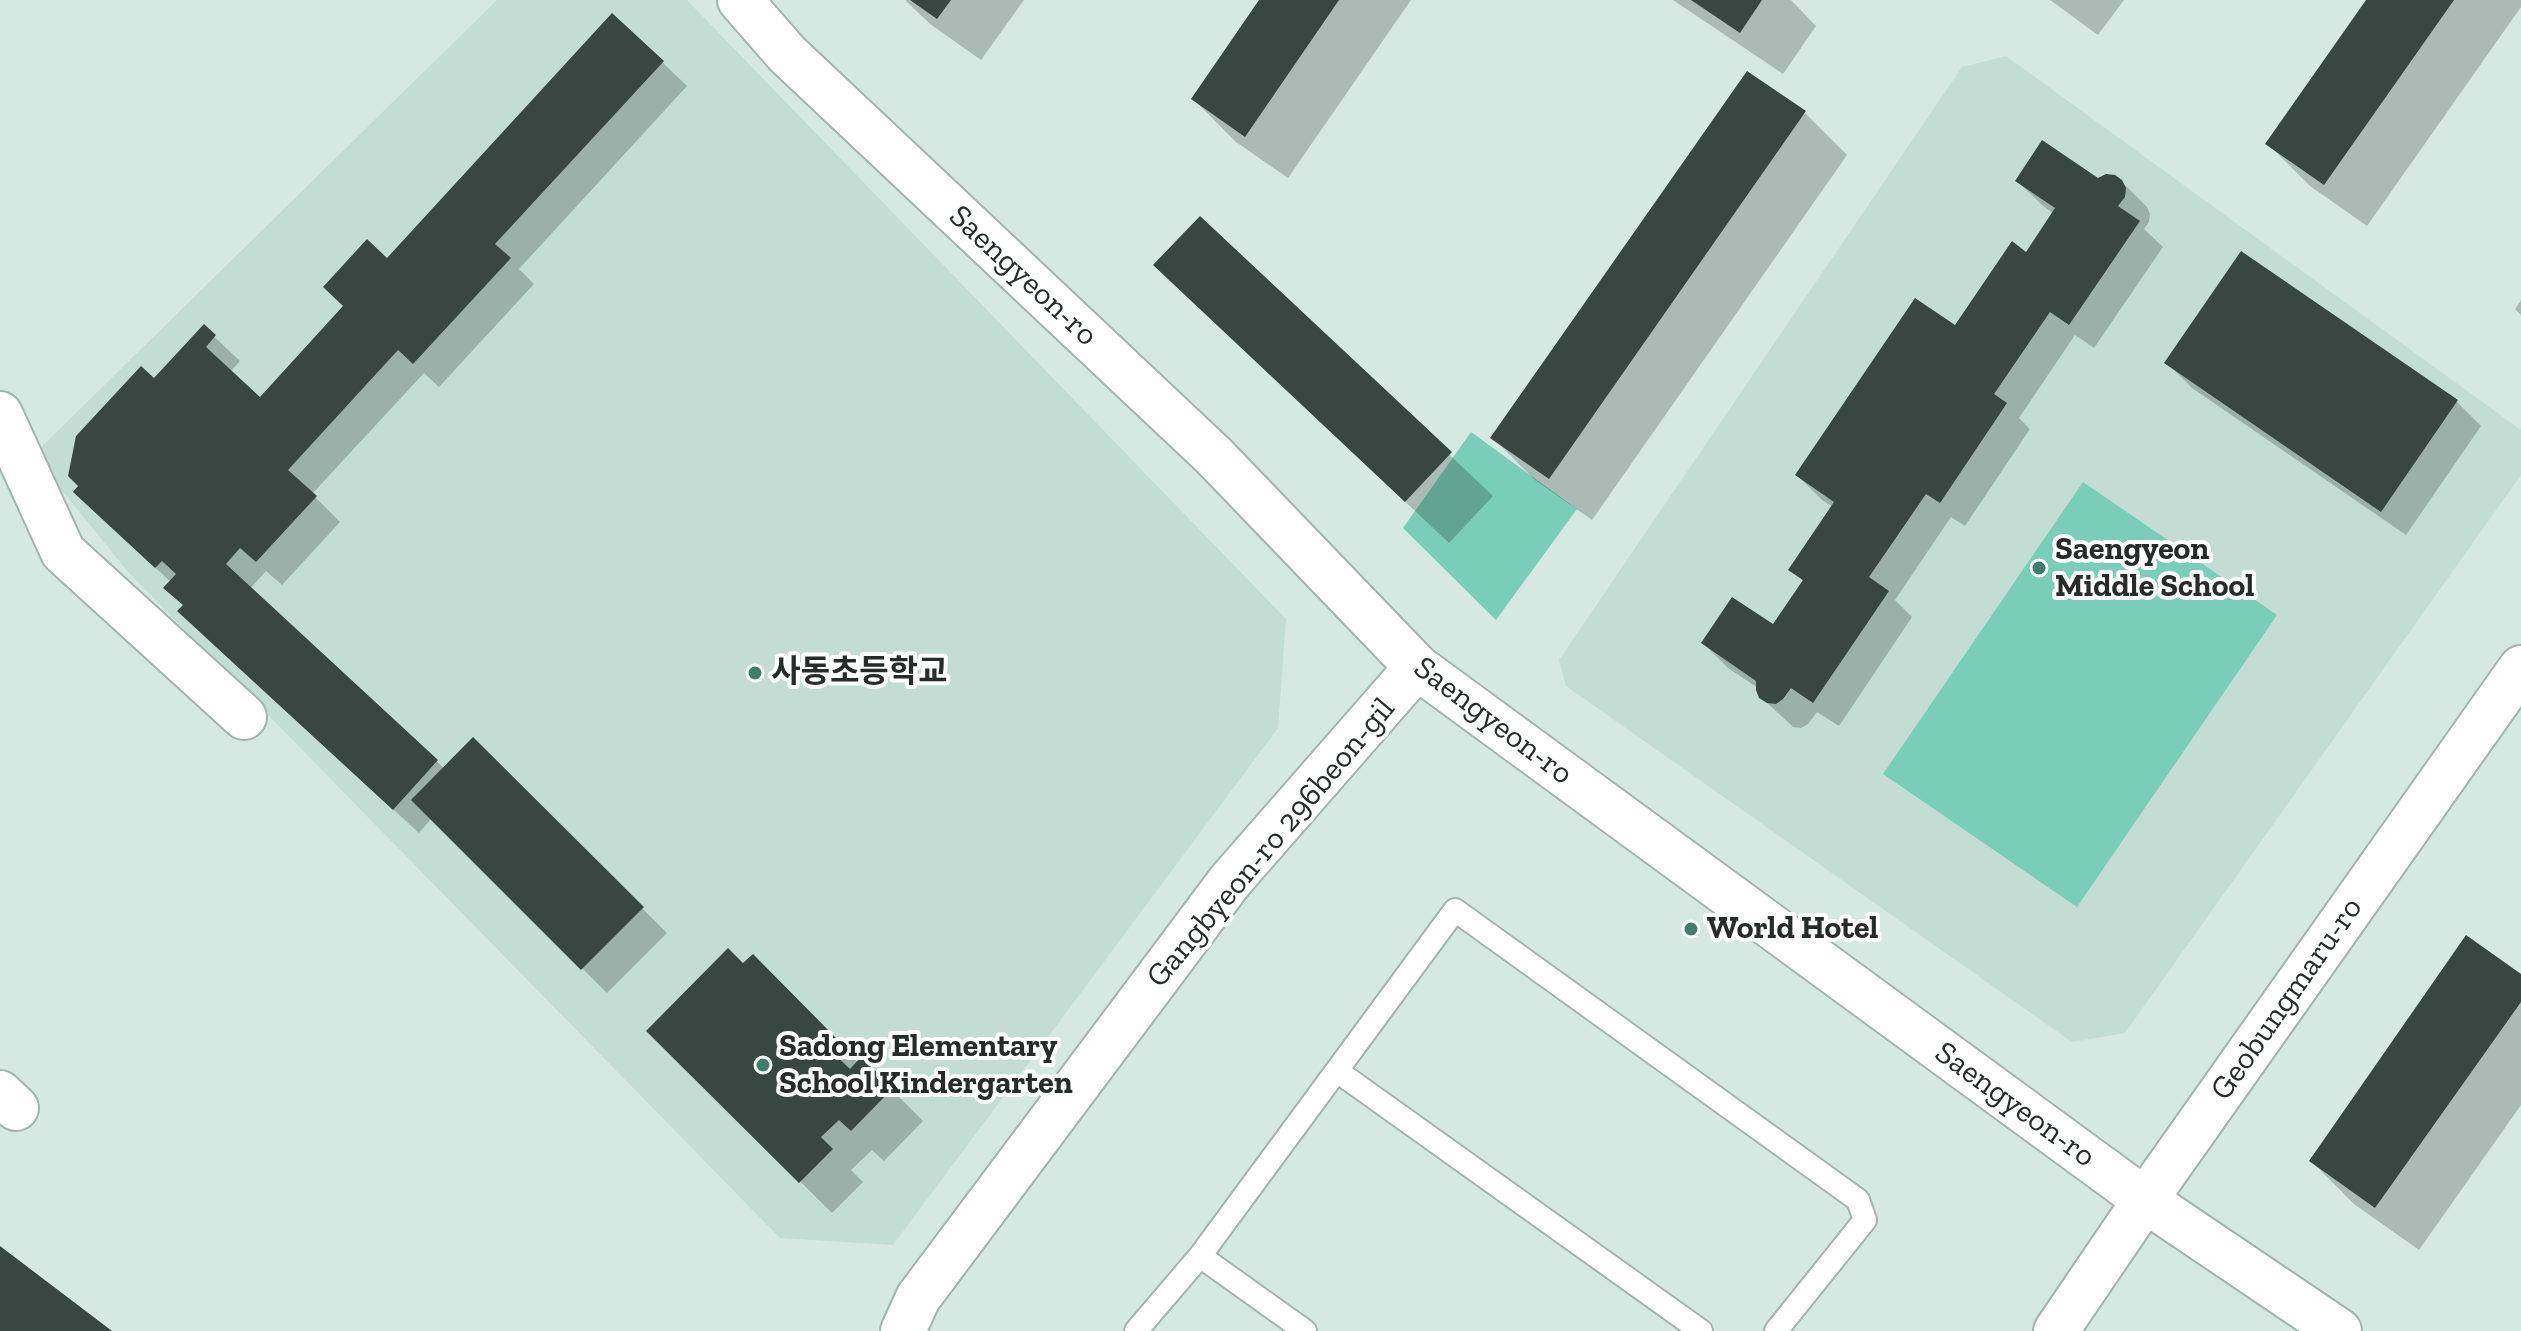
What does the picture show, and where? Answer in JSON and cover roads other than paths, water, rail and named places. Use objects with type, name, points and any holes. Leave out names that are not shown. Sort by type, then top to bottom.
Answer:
[{"type":"street","name":"Saengyeon-ro","points":[[740,0],[787,54],[1214,456],[1417,667],[2145,1200],[2339,1331]]},
{"type":"street","points":[[0,414],[63,552],[244,717]]},
{"type":"street","name":"Gangbyeon-ro 296beon-gil","points":[[903,1331],[918,1298],[1230,881],[1417,667]]},
{"type":"street","name":"Geobungmaru-ro","points":[[2056,1331],[2521,668]]},
{"type":"lane","points":[[1136,1331],[1200,1256],[1455,910],[1858,1200],[1865,1220],[1776,1331]]},
{"type":"lane","points":[[1337,1071],[1701,1331]]},
{"type":"lane","points":[[1200,1256],[1305,1331]]},
{"type":"place","name":"Saengyeon Middle School","points":[[2039,568]]},
{"type":"place","name":"사동초등학교","points":[[755,673]]},
{"type":"place","name":"World Hotel","points":[[1691,929]]},
{"type":"place","name":"Sadong Elementary School Kindergarten","points":[[763,1065]]}]
